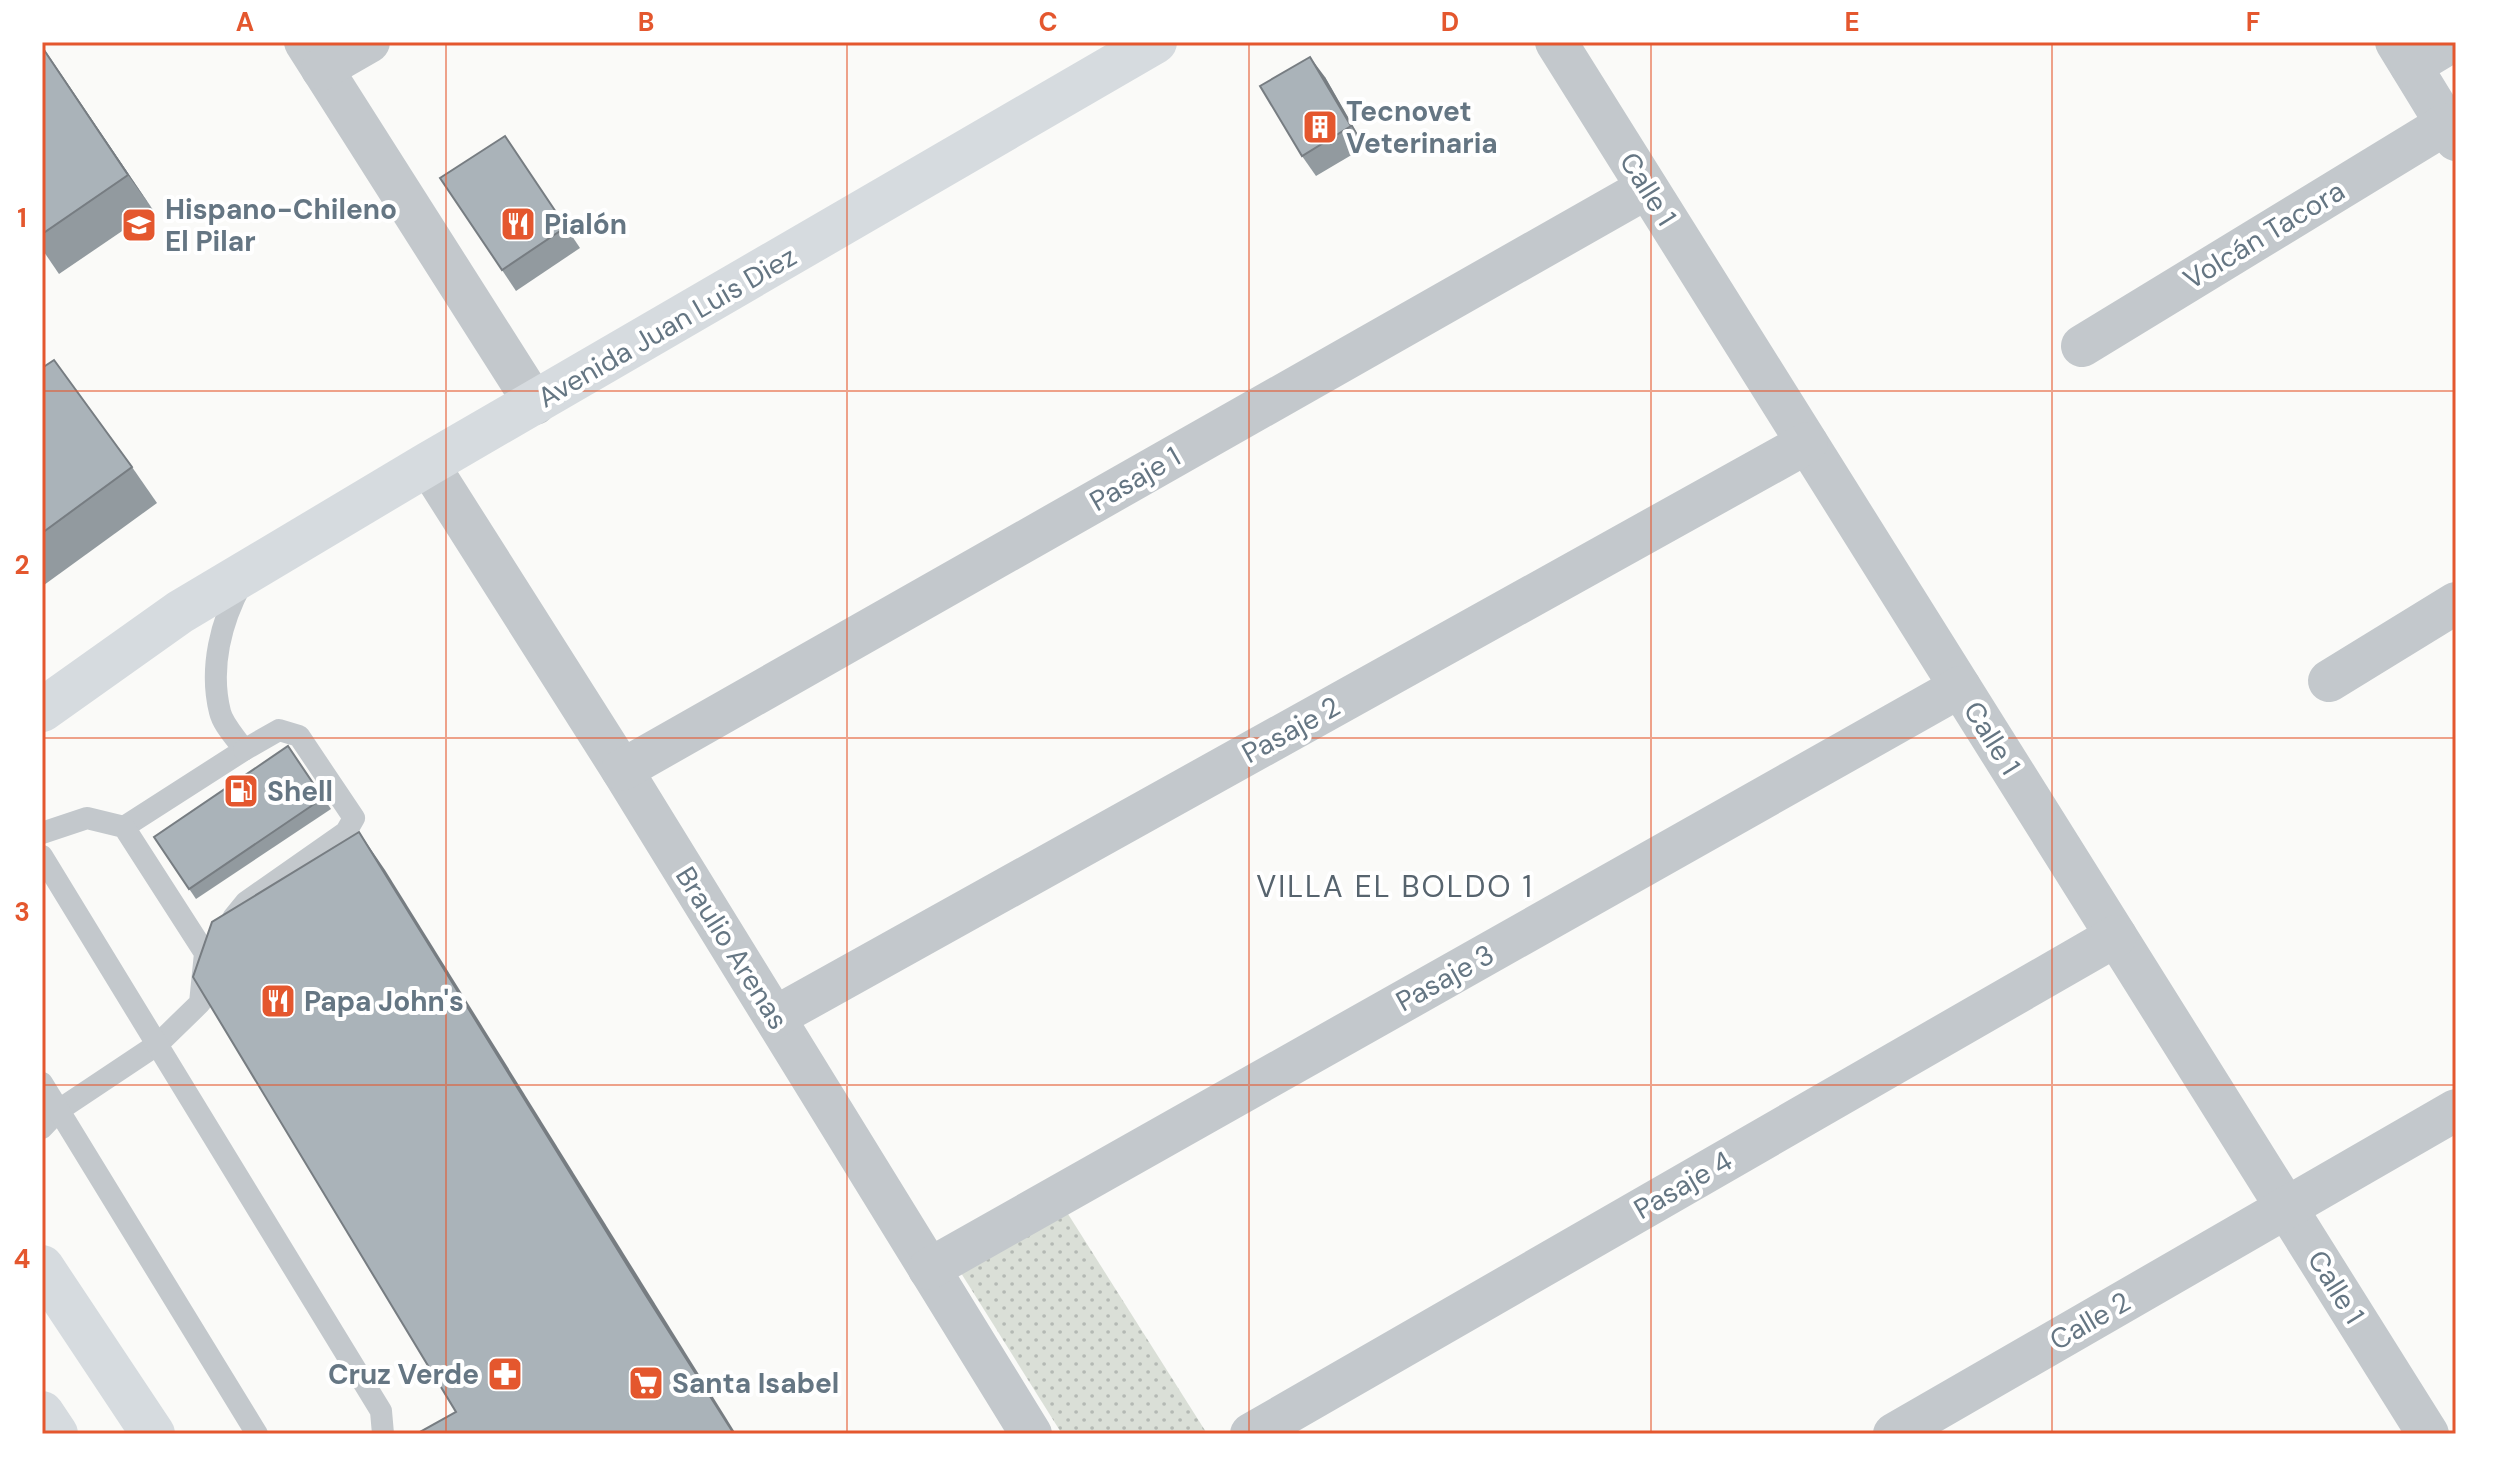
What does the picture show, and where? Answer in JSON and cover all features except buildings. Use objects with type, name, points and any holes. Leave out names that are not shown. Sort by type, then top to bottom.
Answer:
[{"type":"main road","name":"Avenida Juan Luis Diez","points":[[42,710],[180,612],[1137,46]]},
{"type":"main road","name":"Avenida Juan Luis Diez","points":[[42,674],[180,612]]},
{"type":"main road","points":[[42,1267],[153,1434]]},
{"type":"main road","points":[[42,1413],[56,1434]]},
{"type":"street","points":[[369,42],[314,56],[535,404]]},
{"type":"street","name":"Calle 1","points":[[1556,42],[2428,1434]]},
{"type":"street","points":[[2451,42],[2403,54],[2451,132]]},
{"type":"street","name":"Volcán Tacora","points":[[2082,346],[2451,132]]},
{"type":"street","name":"Pasaje 1","points":[[622,770],[1647,188]]},
{"type":"street","name":"Pasaje 2","points":[[775,1017],[1807,443]]},
{"type":"street","name":"Braulio Arenas","points":[[428,464],[622,770],[1031,1434]]},
{"type":"street","points":[[2329,681],[2456,603]]},
{"type":"street","name":"Pasaje 3","points":[[929,1269],[1960,687]]},
{"type":"street","name":"Pasaje 4","points":[[1251,1434],[2116,936]]},
{"type":"street","name":"Calle 2","points":[[1894,1434],[2456,1110]]},
{"type":"lane","points":[[244,750],[220,715],[218,648],[227,609],[247,572]]},
{"type":"lane","points":[[42,1128],[59,1110],[158,1044],[200,1003],[205,953],[246,902],[346,832],[354,818],[299,736],[279,730],[124,827]]},
{"type":"lane","points":[[42,833],[87,818],[124,827],[205,953]]},
{"type":"lane","points":[[42,856],[381,1411],[383,1434]]},
{"type":"lane","points":[[42,1083],[257,1434]]},
{"type":"shaded area","points":[[1068,1214],[1206,1432],[1062,1434],[961,1273]]},
{"type":"place","name":"Tecnovet Veterinaria","points":[[1320,127]]},
{"type":"place","name":"Pialón","points":[[518,224]]},
{"type":"place","name":"Hispano-Chileno El Pilar","points":[[139,225]]},
{"type":"place","name":"Shell","points":[[241,791]]},
{"type":"place","name":"Papa John's","points":[[278,1001]]},
{"type":"place","name":"Cruz Verde","points":[[505,1374]]},
{"type":"place","name":"Santa Isabel","points":[[646,1383]]},
{"type":"district","name":"VILLA EL BOLDO 1","points":[[1395,886]]}]
